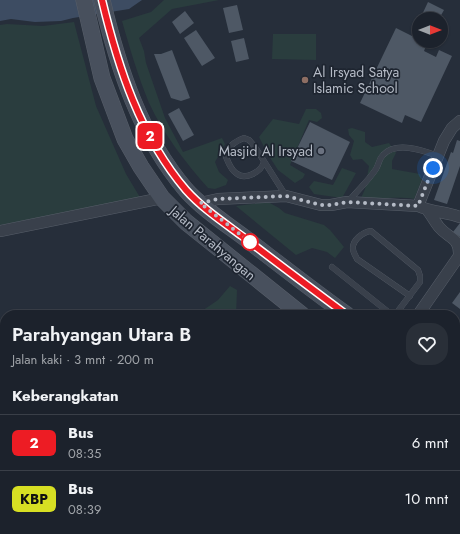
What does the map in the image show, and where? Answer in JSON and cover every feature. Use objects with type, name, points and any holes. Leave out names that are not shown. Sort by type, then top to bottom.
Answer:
[{"type":"main road","name":"Jalan Parahyangan","points":[[84,0],[102,78],[125,139],[141,167],[166,202],[202,235],[296,310]]},
{"type":"main road","name":"Jalan Parahyangan","points":[[102,0],[113,46],[137,111],[151,139],[187,191],[200,203],[340,310]]},
{"type":"main road","points":[[166,202],[187,191]]},
{"type":"street","points":[[423,208],[438,156],[452,128],[460,121]]},
{"type":"street","points":[[200,203],[218,199],[286,196],[321,205],[347,202],[423,208],[460,217]]},
{"type":"street","points":[[0,231],[166,202]]},
{"type":"street","points":[[421,310],[459,256],[460,248],[456,242],[439,228],[423,208]]},
{"type":"lane","points":[[264,162],[258,171],[251,175],[241,176],[234,172],[226,157],[227,150],[237,140],[244,138],[249,140],[255,147],[286,196]]},
{"type":"lane","points":[[347,202],[376,169],[381,156],[388,150],[418,148],[438,156]]},
{"type":"lane","points":[[399,310],[410,296],[420,282],[418,270],[371,231],[359,236],[353,247],[353,251],[357,259],[410,296]]},
{"type":"lane","points":[[332,267],[386,310]]},
{"type":"shaded area","points":[[164,0],[219,0],[172,9],[139,38],[165,118],[183,152],[222,138],[225,144],[215,162],[219,172],[228,180],[226,185],[215,189],[208,188],[191,168],[168,137],[155,115],[141,83],[122,21],[151,12]]},
{"type":"shaded area","points":[[74,22],[96,106],[126,174],[141,199],[0,225],[0,25],[43,26]]},
{"type":"shaded area","points":[[273,34],[316,34],[316,60],[272,59]]},
{"type":"shaded area","points":[[306,109],[316,109],[321,113],[322,118],[317,122],[309,120],[290,165],[305,174],[303,178],[295,183],[278,170],[259,137],[273,119],[299,124]]},
{"type":"shaded area","points":[[352,128],[365,132],[365,142],[372,147],[389,143],[396,153],[392,161],[392,169],[420,174],[422,180],[414,199],[361,198],[365,189],[369,166],[362,159],[353,160],[350,155],[354,141],[349,135],[348,129]]},
{"type":"shaded area","points":[[342,168],[356,173],[342,198],[314,194],[309,187],[314,181],[333,185]]},
{"type":"shaded area","points":[[268,202],[285,213],[324,225],[344,247],[335,258],[327,252],[312,248],[296,255],[236,206]]},
{"type":"shaded area","points":[[230,286],[237,290],[236,310],[203,310],[218,300]]},
{"type":"water","points":[[0,0],[142,0],[129,9],[61,21],[35,22],[11,19],[0,21]]},
{"type":"building","points":[[428,2],[444,10],[443,12],[423,12]]},
{"type":"building","points":[[237,5],[243,30],[229,33],[223,8]]},
{"type":"building","points":[[185,11],[194,23],[180,34],[172,22]]},
{"type":"building","points":[[396,28],[412,36],[412,48],[425,48],[424,51],[436,57],[439,50],[452,56],[421,122],[405,115],[402,123],[360,103]]},
{"type":"building","points":[[196,30],[215,58],[202,66],[184,38]]},
{"type":"building","points":[[244,38],[249,59],[236,62],[231,41]]},
{"type":"building","points":[[172,50],[190,98],[181,101],[171,98],[154,54],[161,54]]},
{"type":"building","points":[[179,108],[194,135],[183,141],[168,114]]},
{"type":"building","name":"Masjid Al Irsyad","points":[[310,122],[350,142],[332,180],[291,161]]},
{"type":"building","points":[[457,140],[460,141],[460,166],[447,204],[434,200],[451,152],[453,153]]},
{"type":"building","points":[[460,223],[460,237],[453,232]]},
{"type":"building","points":[[460,292],[460,309],[452,303]]},
{"type":"bus line","name":"2","points":[[102,0],[113,46],[137,111],[155,146],[187,191],[212,213],[340,310]]},
{"type":"place","name":"Al Irsyad Satya Islamic School","points":[[305,80]]},
{"type":"place","name":"Masjid Al Irsyad","points":[[321,151]]},
{"type":"route","points":[[250,242],[200,203],[218,199],[286,196],[321,205],[347,202],[418,206],[433,168]]}]
